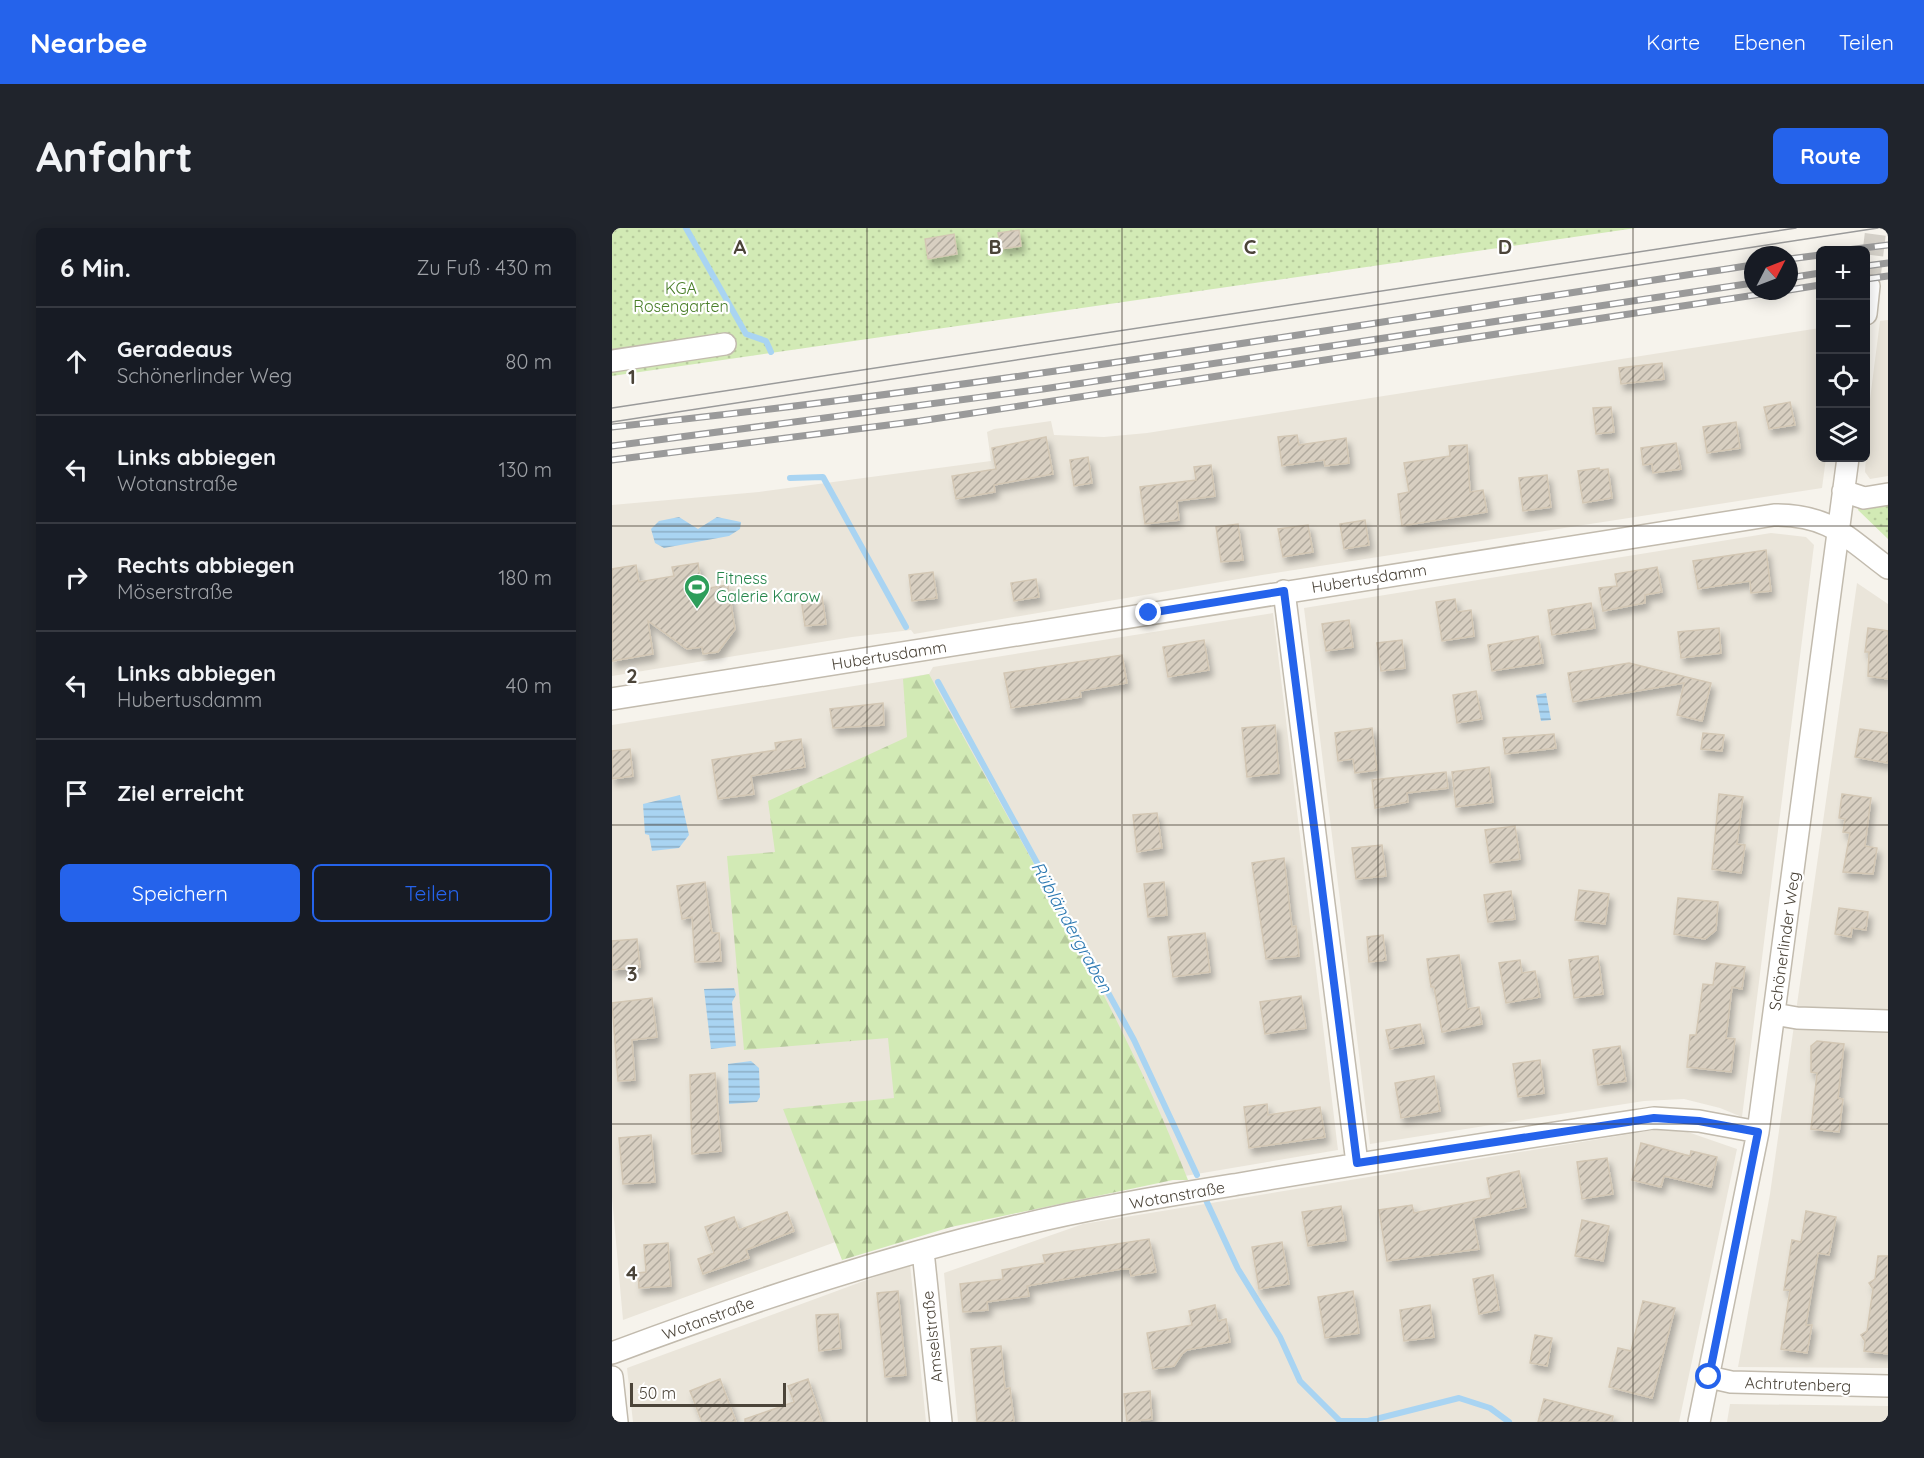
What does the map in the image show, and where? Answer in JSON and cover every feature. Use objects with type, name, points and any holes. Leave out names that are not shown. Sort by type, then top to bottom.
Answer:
[{"type":"street","points":[[612,361],[725,344]]},
{"type":"street","name":"Schönerlinder Weg","points":[[1699,1422],[1758,1132],[1847,462]]},
{"type":"street","points":[[1843,491],[1863,498],[1888,494]]},
{"type":"street","name":"Hubertusdamm","points":[[612,699],[1743,518],[1790,515],[1807,517],[1839,529],[1888,568]]},
{"type":"street","points":[[1284,591],[1357,1163]]},
{"type":"street","points":[[1774,1014],[1797,1018],[1888,1021]]},
{"type":"street","name":"Wotanstraße","points":[[612,1353],[731,1308],[923,1251],[1018,1226],[1121,1205],[1357,1163],[1654,1118],[1699,1121],[1758,1132]]},
{"type":"street","name":"Amselstraße","points":[[923,1251],[941,1422]]},
{"type":"street","points":[[612,1377],[617,1422]]},
{"type":"street","name":"Achtrutenberg","points":[[1709,1377],[1731,1383],[1888,1386]]},
{"type":"shaded area","points":[[1888,320],[1888,476],[1870,479],[1865,472],[1866,462],[1870,462],[1870,399],[1880,321]]},
{"type":"shaded area","points":[[1816,329],[1816,462],[1825,462],[1822,488],[1262,575],[914,634],[911,630],[852,637],[612,676],[612,505],[759,492],[991,461],[987,432],[1051,421],[1054,435],[1104,437],[1147,433]]},
{"type":"shaded area","points":[[1771,533],[1806,537],[1814,545],[1742,1117],[1720,1108],[1684,1099],[1644,1101],[1370,1144],[1304,608]]},
{"type":"shaded area","points":[[1857,583],[1888,604],[1888,1368],[1738,1367],[1770,1194]]},
{"type":"shaded area","points":[[1273,613],[1338,1150],[954,1215],[906,1216],[623,1320],[612,1197],[612,725],[929,674],[933,667]]},
{"type":"shaded area","points":[[1654,1130],[1682,1130],[1737,1149],[1679,1422],[958,1422],[944,1273],[1083,1224]]},
{"type":"shaded area","points":[[910,1264],[926,1422],[633,1422],[627,1368]]},
{"type":"shaded area","points":[[1730,1404],[1888,1406],[1888,1422],[1727,1422]]},
{"type":"green space","name":"KGA Rosengarten","points":[[612,228],[1636,228],[612,376]]},
{"type":"green space","points":[[1888,501],[1888,539],[1858,510],[1859,506]]},
{"type":"green space","points":[[929,674],[1099,987],[1161,1115],[1188,1180],[1173,1180],[951,1227],[842,1260],[783,1109],[894,1098],[888,1038],[744,1050],[727,856],[775,852],[768,801],[907,737],[903,679]]},
{"type":"water","points":[[679,517],[698,529],[717,517],[741,522],[740,529],[729,536],[664,548],[655,543],[651,529],[659,521]]},
{"type":"water","points":[[1546,693],[1551,720],[1541,721],[1536,695]]},
{"type":"water","points":[[680,795],[689,835],[679,848],[652,851],[649,835],[645,834],[643,804]]},
{"type":"water","points":[[734,988],[736,995],[732,1002],[736,1046],[711,1049],[704,989]]},
{"type":"water","points":[[751,1061],[759,1068],[760,1097],[757,1102],[729,1104],[728,1064]]},
{"type":"building","points":[[1019,230],[1021,246],[1001,249],[998,233]]},
{"type":"building","points":[[954,234],[957,254],[928,259],[925,239]]},
{"type":"building","points":[[1662,363],[1664,379],[1621,384],[1619,368]]},
{"type":"building","points":[[1790,402],[1795,425],[1769,429],[1764,407]]},
{"type":"building","points":[[1611,407],[1614,432],[1596,434],[1593,408]]},
{"type":"building","points":[[1736,422],[1740,448],[1707,453],[1703,427]]},
{"type":"building","points":[[1297,435],[1299,445],[1346,438],[1349,463],[1325,466],[1324,460],[1282,466],[1278,437]]},
{"type":"building","points":[[1046,437],[1053,474],[994,485],[995,492],[956,499],[952,476],[996,469],[992,448]]},
{"type":"building","points":[[1676,443],[1681,469],[1653,473],[1652,464],[1643,465],[1641,448]]},
{"type":"building","points":[[1467,445],[1470,492],[1483,490],[1487,512],[1402,526],[1398,494],[1409,492],[1404,463],[1450,456],[1449,446]]},
{"type":"building","points":[[1088,457],[1092,483],[1074,486],[1070,460]]},
{"type":"building","points":[[1211,465],[1215,496],[1177,501],[1179,520],[1145,524],[1140,487],[1196,480],[1194,467]]},
{"type":"building","points":[[1599,468],[1599,470],[1608,469],[1612,498],[1583,503],[1578,471]]},
{"type":"building","points":[[1547,475],[1551,507],[1523,511],[1519,478]]},
{"type":"building","points":[[1365,520],[1369,545],[1344,549],[1340,524]]},
{"type":"building","points":[[1238,524],[1243,560],[1221,562],[1216,527]]},
{"type":"building","points":[[1308,525],[1313,552],[1283,557],[1278,529]]},
{"type":"building","points":[[1766,550],[1771,591],[1751,593],[1750,581],[1698,589],[1693,561]]},
{"type":"building","name":"Fitness Galerie Karow","points":[[698,563],[702,589],[728,585],[735,629],[718,652],[703,654],[702,647],[687,649],[648,621],[653,654],[612,661],[612,569],[636,565],[639,582],[674,576],[672,567]]},
{"type":"building","points":[[1657,567],[1662,592],[1645,595],[1645,603],[1603,611],[1599,588],[1617,586],[1615,574]]},
{"type":"building","points":[[933,572],[937,598],[912,601],[909,575]]},
{"type":"building","points":[[1036,579],[1039,597],[1014,601],[1011,583]]},
{"type":"building","points":[[822,596],[826,624],[805,626],[801,599]]},
{"type":"building","points":[[1455,599],[1457,612],[1471,610],[1474,636],[1442,641],[1436,602]]},
{"type":"building","points":[[1591,603],[1595,628],[1552,635],[1548,610]]},
{"type":"building","points":[[1349,620],[1353,647],[1326,651],[1322,624]]},
{"type":"building","points":[[1719,628],[1721,653],[1681,658],[1678,632]]},
{"type":"building","points":[[1868,628],[1888,631],[1888,679],[1868,676],[1869,652],[1865,652]]},
{"type":"building","points":[[1538,636],[1543,663],[1492,671],[1488,645]]},
{"type":"building","points":[[1204,640],[1209,670],[1168,677],[1163,647]]},
{"type":"building","points":[[1402,640],[1405,668],[1381,671],[1377,643]]},
{"type":"building","points":[[1122,655],[1127,683],[1080,691],[1081,697],[1011,708],[1004,673]]},
{"type":"building","points":[[1629,663],[1711,683],[1702,721],[1677,715],[1684,683],[1573,702],[1568,673]]},
{"type":"building","points":[[1476,691],[1482,719],[1457,723],[1453,695]]},
{"type":"building","points":[[883,703],[884,725],[833,728],[830,709]]},
{"type":"building","points":[[1275,725],[1279,773],[1247,777],[1242,728]]},
{"type":"building","points":[[1372,728],[1377,770],[1355,773],[1353,759],[1338,761],[1335,733]]},
{"type":"building","points":[[1860,729],[1888,733],[1888,763],[1855,757]]},
{"type":"building","points":[[1703,733],[1724,735],[1722,751],[1701,749]]},
{"type":"building","points":[[1554,734],[1556,748],[1505,754],[1503,738]]},
{"type":"building","points":[[801,739],[805,767],[751,776],[754,794],[718,799],[712,760],[776,750],[775,743]]},
{"type":"building","points":[[630,749],[633,776],[612,779],[612,751]]},
{"type":"building","points":[[1489,767],[1493,802],[1456,807],[1452,772]]},
{"type":"building","points":[[1446,772],[1448,788],[1407,793],[1408,802],[1375,808],[1372,780]]},
{"type":"building","points":[[1719,794],[1743,797],[1737,844],[1745,845],[1741,873],[1712,869]]},
{"type":"building","points":[[1842,794],[1871,798],[1865,846],[1877,848],[1873,874],[1843,872],[1850,833],[1843,832],[1845,819],[1839,818]]},
{"type":"building","points":[[1157,813],[1162,848],[1137,852],[1133,815]]},
{"type":"building","points":[[1515,826],[1520,859],[1490,863],[1485,830]]},
{"type":"building","points":[[1382,845],[1386,876],[1356,879],[1352,848]]},
{"type":"building","points":[[1284,858],[1292,927],[1296,926],[1299,956],[1266,959],[1252,863]]},
{"type":"building","points":[[705,882],[712,933],[719,933],[721,961],[695,962],[692,917],[682,919],[677,886]]},
{"type":"building","points":[[1164,882],[1167,915],[1148,917],[1144,884]]},
{"type":"building","points":[[1579,890],[1609,894],[1605,924],[1575,920]]},
{"type":"building","points":[[1511,891],[1515,919],[1488,922],[1484,895]]},
{"type":"building","points":[[1678,898],[1718,902],[1716,930],[1705,939],[1674,934]]},
{"type":"building","points":[[1839,908],[1868,912],[1866,930],[1852,928],[1851,937],[1835,934]]},
{"type":"building","points":[[1205,933],[1210,972],[1173,977],[1168,937]]},
{"type":"building","points":[[1383,935],[1386,960],[1369,962],[1367,937]]},
{"type":"building","points":[[637,939],[640,967],[612,970],[612,941]]},
{"type":"building","points":[[1459,955],[1467,1009],[1479,1007],[1482,1024],[1442,1032],[1427,959]]},
{"type":"building","points":[[1598,956],[1603,994],[1574,998],[1569,960]]},
{"type":"building","points":[[1520,960],[1522,973],[1535,971],[1540,997],[1506,1003],[1499,963]]},
{"type":"building","points":[[1716,963],[1745,967],[1742,989],[1732,987],[1726,1038],[1735,1039],[1731,1072],[1687,1067],[1690,1035],[1696,1035],[1703,984],[1713,985]]},
{"type":"building","points":[[1301,996],[1306,1028],[1265,1034],[1260,1002]]},
{"type":"building","points":[[652,998],[657,1037],[632,1040],[635,1080],[618,1081],[612,1003]]},
{"type":"building","points":[[1420,1024],[1424,1043],[1390,1049],[1386,1030]]},
{"type":"building","points":[[1817,1041],[1844,1044],[1838,1098],[1843,1099],[1839,1132],[1811,1129],[1817,1073],[1811,1072],[1811,1046]]},
{"type":"building","points":[[1620,1046],[1626,1081],[1598,1085],[1593,1050]]},
{"type":"building","points":[[1540,1060],[1544,1093],[1518,1097],[1513,1064]]},
{"type":"building","points":[[715,1073],[721,1151],[692,1154],[690,1075]]},
{"type":"building","points":[[1434,1076],[1440,1111],[1401,1118],[1395,1083]]},
{"type":"building","points":[[1267,1104],[1268,1115],[1320,1107],[1325,1137],[1249,1148],[1244,1107]]},
{"type":"building","points":[[651,1135],[655,1182],[623,1184],[619,1138]]},
{"type":"building","points":[[1641,1143],[1690,1156],[1691,1151],[1717,1157],[1711,1187],[1664,1176],[1661,1187],[1632,1180]]},
{"type":"building","points":[[1607,1158],[1613,1194],[1582,1199],[1577,1162]]},
{"type":"building","points":[[1519,1171],[1526,1207],[1473,1218],[1479,1249],[1387,1261],[1379,1210],[1412,1205],[1414,1213],[1491,1198],[1487,1178]]},
{"type":"building","points":[[1341,1206],[1346,1240],[1308,1246],[1302,1212]]},
{"type":"building","points":[[1806,1211],[1836,1217],[1829,1255],[1818,1253],[1806,1325],[1812,1325],[1807,1353],[1781,1349],[1790,1290],[1784,1290],[1792,1240],[1801,1242]]},
{"type":"building","points":[[787,1212],[794,1231],[746,1250],[749,1258],[703,1274],[698,1259],[714,1253],[705,1227],[734,1217],[739,1230]]},
{"type":"building","points":[[1582,1220],[1609,1226],[1603,1261],[1575,1256]]},
{"type":"building","points":[[1149,1239],[1156,1272],[1131,1276],[1130,1269],[1121,1269],[1027,1286],[1029,1296],[987,1302],[988,1310],[963,1312],[960,1284],[1003,1279],[1002,1270],[1045,1263],[1043,1255]]},
{"type":"building","points":[[1282,1242],[1289,1284],[1259,1289],[1252,1247]]},
{"type":"building","points":[[668,1243],[671,1286],[639,1288],[638,1273],[646,1272],[644,1245]]},
{"type":"building","points":[[1878,1256],[1888,1256],[1888,1354],[1864,1351],[1865,1341],[1861,1335],[1867,1331],[1873,1289],[1869,1283],[1875,1279]]},
{"type":"building","points":[[1493,1275],[1499,1310],[1479,1314],[1473,1279]]},
{"type":"building","points":[[898,1291],[906,1375],[885,1377],[877,1293]]},
{"type":"building","points":[[1353,1291],[1359,1333],[1325,1338],[1318,1297]]},
{"type":"building","points":[[1643,1301],[1675,1308],[1652,1398],[1609,1387],[1618,1348],[1631,1351]]},
{"type":"building","points":[[1215,1305],[1218,1321],[1226,1319],[1230,1342],[1187,1350],[1174,1366],[1153,1369],[1147,1333],[1192,1325],[1189,1311]]},
{"type":"building","points":[[1430,1305],[1434,1337],[1404,1341],[1400,1310]]},
{"type":"building","points":[[838,1314],[841,1348],[819,1351],[816,1315]]},
{"type":"building","points":[[1535,1335],[1552,1338],[1547,1366],[1530,1363]]},
{"type":"building","points":[[1001,1346],[1005,1389],[1010,1388],[1014,1422],[977,1422],[971,1349]]},
{"type":"building","points":[[720,1379],[736,1422],[702,1422],[690,1391]]},
{"type":"building","points":[[808,1379],[822,1422],[745,1422],[745,1419],[794,1402],[788,1386]]},
{"type":"building","points":[[1150,1391],[1152,1419],[1127,1422],[1124,1394]]},
{"type":"building","points":[[1544,1399],[1613,1416],[1612,1422],[1538,1422]]},
{"type":"waterway","name":"Rübländergraben","points":[[686,228],[746,334],[766,341],[771,352]]},
{"type":"waterway","name":"Rübländergraben","points":[[790,478],[823,477],[906,627]]},
{"type":"waterway","name":"Rübländergraben","points":[[938,682],[1134,1040],[1197,1175]]},
{"type":"waterway","name":"Rübländergraben","points":[[1205,1198],[1238,1269],[1280,1337],[1300,1381],[1340,1421],[1368,1421],[1459,1398],[1490,1408],[1509,1422]]},
{"type":"tunnel","points":[[1870,278],[1876,228]]},
{"type":"tram line","points":[[612,408],[1796,228]]},
{"type":"tram line","points":[[612,422],[1878,228]]},
{"type":"railway","points":[[1870,247],[1888,245]]},
{"type":"railway","points":[[1798,258],[1816,256]]},
{"type":"railway","points":[[1870,265],[1888,263]]},
{"type":"railway","points":[[612,427],[755,411],[1041,373],[1744,266]]},
{"type":"railway","points":[[1798,277],[1816,274]]},
{"type":"railway","points":[[1870,278],[1888,276]]},
{"type":"railway","points":[[612,446],[1043,389],[1744,284]]},
{"type":"railway","points":[[1798,289],[1816,286]]},
{"type":"railway","points":[[612,460],[920,421],[1744,297]]},
{"type":"place","name":"Fitness Galerie Karow","points":[[697,610]]},
{"type":"route","points":[[1149,613],[1284,591],[1357,1163],[1654,1118],[1699,1121],[1758,1132],[1709,1377]]}]
